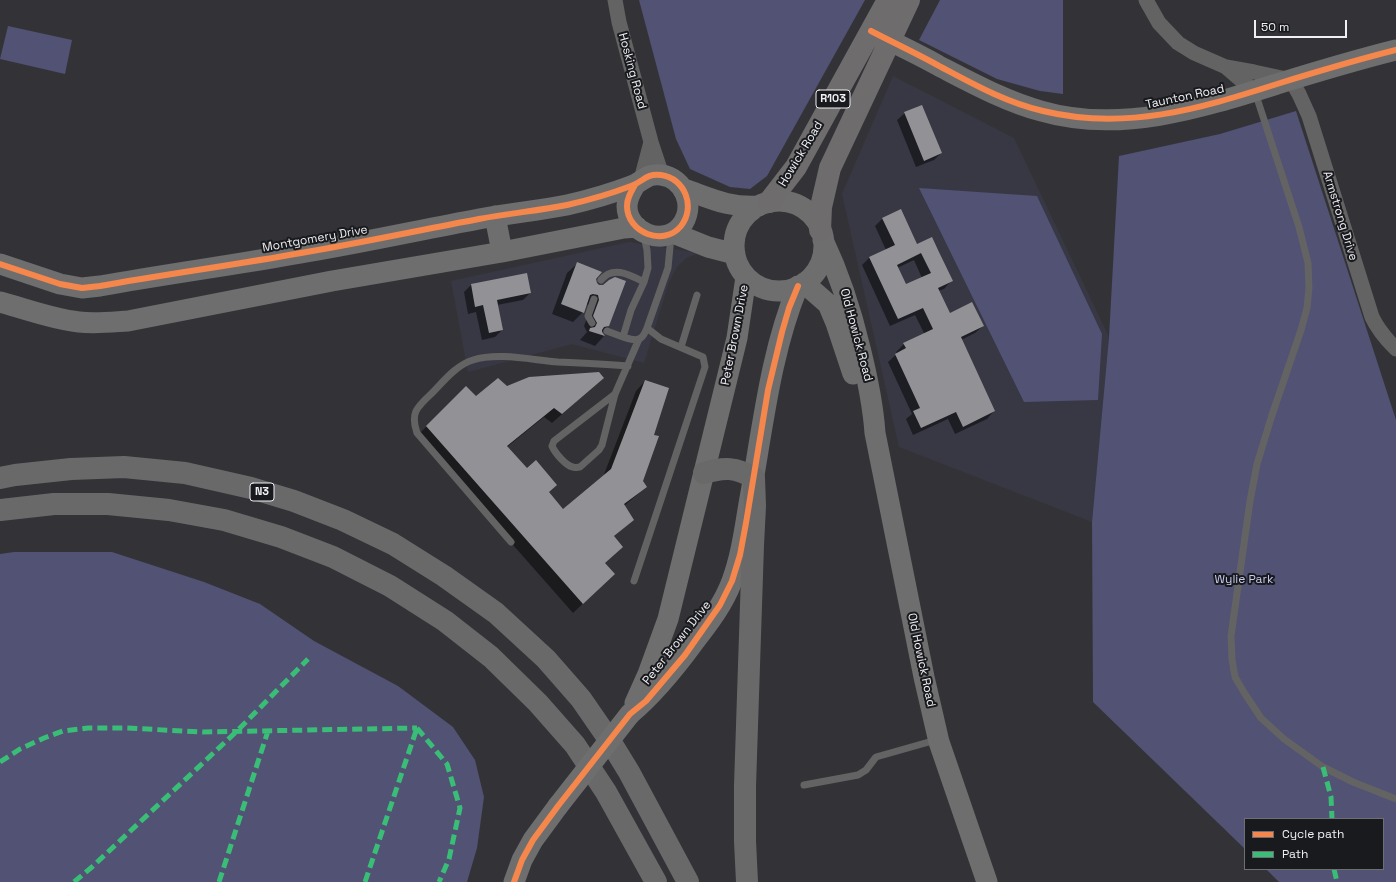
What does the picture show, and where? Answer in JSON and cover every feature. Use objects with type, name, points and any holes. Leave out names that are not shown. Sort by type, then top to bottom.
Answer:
[{"type":"highway","name":"N3","points":[[0,478],[14,475],[71,469],[124,467],[185,473],[251,488],[294,501],[344,520],[393,544],[444,576],[496,613],[551,664],[581,699],[610,741],[629,772],[688,882]]},
{"type":"highway","points":[[704,473],[730,468],[754,478],[755,506],[752,545],[745,786],[747,882]]},
{"type":"highway","points":[[0,510],[54,504],[108,504],[177,511],[224,520],[281,537],[333,557],[390,586],[445,621],[491,657],[538,703],[580,752],[606,792],[656,882]]},
{"type":"main road","name":"Howick Road","points":[[822,235],[821,207],[830,168],[880,36],[888,0]]},
{"type":"main road","name":"Howick Road","points":[[763,204],[796,167],[880,36],[909,0]]},
{"type":"street","name":"Hosking Road","points":[[615,0],[619,22],[651,142],[662,175]]},
{"type":"street","points":[[1146,0],[1159,24],[1178,43],[1194,53],[1226,67],[1291,80]]},
{"type":"street","name":"Taunton Road","points":[[880,36],[1004,98],[1042,111],[1067,116],[1103,120],[1172,114],[1255,92],[1291,80],[1396,50]]},
{"type":"street","points":[[1226,67],[1255,92]]},
{"type":"street","name":"Armstrong Drive","points":[[1291,80],[1309,116],[1372,317],[1376,326],[1385,338],[1396,348]]},
{"type":"street","name":"Hosking Road","points":[[638,183],[651,142]]},
{"type":"street","points":[[651,175],[662,175],[674,179],[684,189],[688,198],[689,208],[686,218],[681,226],[672,233],[662,236],[652,236],[640,230],[630,218],[627,207],[629,195],[638,183],[651,175]]},
{"type":"street","name":"Montgomery Drive","points":[[0,264],[60,284],[82,288],[100,286],[304,252],[495,216],[566,205],[612,193],[638,183]]},
{"type":"street","points":[[684,189],[734,206],[763,204]]},
{"type":"street","name":"R103","points":[[746,277],[739,266],[735,254],[734,240],[738,226],[746,214],[763,204],[782,201],[794,204],[805,210],[814,219],[822,235],[823,252],[820,264],[813,275],[801,285]]},
{"type":"street","points":[[495,216],[502,252]]},
{"type":"street","points":[[0,302],[51,317],[78,322],[107,323],[128,321],[332,281],[502,252],[611,230],[640,230]]},
{"type":"street","points":[[672,233],[697,243],[735,254]]},
{"type":"street","name":"Old Howick Road","points":[[822,235],[848,300],[867,375],[873,407],[875,433],[924,677],[939,739],[987,882]]},
{"type":"street","points":[[746,277],[758,285],[770,290],[784,290],[801,285]]},
{"type":"street","name":"Peter Brown Drive","points":[[630,714],[648,674],[668,619],[736,338],[746,277]]},
{"type":"street","name":"Old Howick Road","points":[[801,285],[828,304],[839,330],[866,412],[875,433]]},
{"type":"street","name":"Peter Brown Drive","points":[[514,882],[522,860],[533,840],[630,714],[646,701],[685,655],[720,605],[732,581],[740,555],[768,390],[789,308],[801,285]]},
{"type":"lane","points":[[1255,92],[1299,228],[1308,263],[1309,288],[1307,308],[1301,330],[1257,464],[1250,501],[1231,636],[1232,659],[1236,677],[1245,694],[1261,718],[1284,739],[1324,768],[1352,782],[1396,798]]},
{"type":"lane","points":[[623,337],[631,310],[644,282],[648,268],[648,258],[640,230]]},
{"type":"lane","points":[[615,394],[554,441],[552,446],[554,451],[572,467],[580,467],[599,450],[602,445],[615,394],[639,339],[643,336],[647,328],[668,268],[672,233]]},
{"type":"lane","points":[[601,280],[606,274],[614,272],[626,274],[644,282]]},
{"type":"lane","points":[[681,347],[696,295]]},
{"type":"lane","points":[[592,324],[588,316],[594,299]]},
{"type":"lane","points":[[634,581],[705,366],[703,358],[661,339],[647,328]]},
{"type":"lane","points":[[608,330],[623,337],[636,340],[639,339]]},
{"type":"lane","points":[[511,542],[417,433],[414,424],[414,415],[418,406],[461,366],[473,360],[489,357],[530,358],[557,362],[628,366]]},
{"type":"lane","points":[[804,785],[858,776],[866,770],[876,757],[939,739]]},
{"type":"shaded area","points":[[893,76],[1014,138],[1109,337],[1092,522],[899,447],[842,194]]},
{"type":"shaded area","points":[[629,242],[699,253],[686,258],[677,267],[669,282],[644,363],[572,344],[468,372],[451,281]]},
{"type":"green space","points":[[639,0],[865,0],[767,176],[750,189],[730,187],[690,169],[676,139]]},
{"type":"green space","points":[[940,0],[1063,0],[1063,94],[1040,91],[997,79],[919,40]]},
{"type":"green space","points":[[8,26],[72,40],[65,74],[0,59]]},
{"type":"green space","name":"Wylie Park","points":[[1296,111],[1396,420],[1396,882],[1279,882],[1267,870],[1384,870],[1384,818],[1244,818],[1244,848],[1093,702],[1092,522],[1109,337],[1119,156],[1220,134]]},
{"type":"green space","points":[[919,188],[1037,196],[1102,334],[1098,400],[1024,402]]},
{"type":"green space","points":[[14,552],[112,552],[204,582],[260,604],[314,641],[398,686],[453,727],[475,760],[484,797],[477,848],[467,882],[0,882],[0,554]]},
{"type":"building","points":[[922,105],[942,153],[924,161],[904,112]]},
{"type":"building","points":[[901,209],[917,244],[932,237],[953,281],[938,288],[950,313],[972,302],[984,326],[961,337],[995,411],[963,427],[956,412],[921,428],[913,411],[920,408],[895,354],[906,348],[903,343],[933,329],[923,308],[898,319],[869,257],[895,245],[882,218]],"holes":[[[921,253],[931,273],[906,284],[897,265]]]},
{"type":"building","points":[[577,262],[602,272],[596,279],[599,285],[603,285],[615,277],[626,281],[609,326],[604,327],[602,330],[605,336],[589,331],[590,328],[595,327],[597,323],[593,316],[599,300],[598,295],[590,295],[584,313],[561,304]]},
{"type":"building","points":[[527,273],[531,293],[497,300],[503,330],[489,333],[483,305],[475,307],[471,284]]},
{"type":"building","points":[[599,372],[604,378],[562,414],[554,408],[507,446],[527,468],[536,460],[557,485],[549,492],[563,509],[611,469],[645,380],[669,388],[654,435],[659,436],[643,481],[647,487],[624,504],[634,520],[614,536],[623,547],[605,563],[615,574],[583,604],[426,426],[466,386],[476,396],[498,378],[507,386],[529,377]]},
{"type":"marked path","points":[[74,882],[92,867],[237,731],[308,659]]},
{"type":"marked path","points":[[0,762],[20,749],[44,738],[63,731],[88,728],[126,728],[203,732],[417,728]]},
{"type":"marked path","points":[[417,728],[447,764],[460,808],[449,859],[439,882]]},
{"type":"marked path","points":[[365,882],[417,728]]},
{"type":"marked path","points":[[219,882],[268,731]]},
{"type":"marked path","points":[[1323,767],[1331,797],[1332,818]]},
{"type":"marked path","points":[[1334,870],[1337,882]]},
{"type":"cycle path","points":[[871,31],[978,86],[1016,103],[1030,108],[1073,117],[1103,119],[1133,118],[1190,109],[1219,102],[1336,66],[1396,50]]},
{"type":"cycle path","points":[[0,264],[60,284],[82,288],[100,286],[251,262],[490,217],[567,205],[615,192],[652,175],[669,177],[682,187],[686,194],[688,210],[681,226],[674,232],[665,236],[656,236],[640,230],[633,223],[627,206],[628,198],[635,185]]},
{"type":"cycle path","points":[[514,882],[522,860],[533,840],[630,714],[646,701],[685,655],[720,605],[732,581],[740,555],[768,390],[782,332],[789,308],[798,286]]}]
